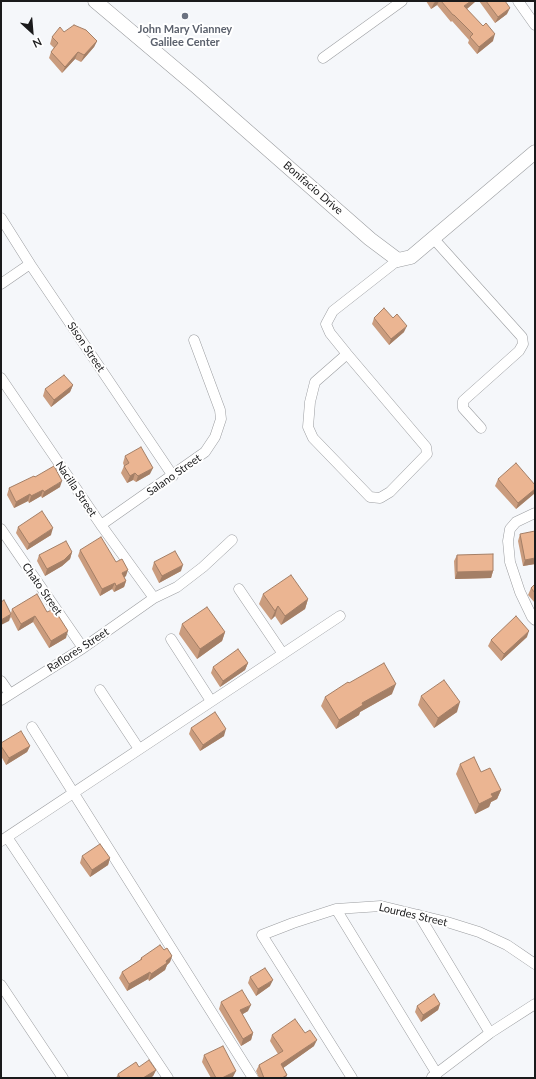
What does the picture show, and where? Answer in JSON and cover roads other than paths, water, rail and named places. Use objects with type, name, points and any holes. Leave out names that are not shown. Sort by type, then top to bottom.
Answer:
[{"type":"street","name":"Bonifacio Drive","points":[[95,1],[370,239],[398,260]]},
{"type":"street","points":[[323,58],[402,1]]},
{"type":"street","points":[[518,1],[535,25]]},
{"type":"street","points":[[347,354],[315,382],[310,402],[308,427],[312,438],[370,497],[380,498],[390,492],[427,454],[426,447],[347,354],[330,333],[326,324],[333,311],[398,260],[411,257],[535,152]]},
{"type":"street","name":"Sison Street","points":[[1,218],[30,264],[173,476]]},
{"type":"street","points":[[433,238],[522,337],[524,344],[519,351],[463,401],[463,408],[481,428]]},
{"type":"street","points":[[1,284],[30,264]]},
{"type":"street","name":"Salano Street","points":[[101,525],[173,476],[205,452],[215,437],[221,419],[220,410],[194,340]]},
{"type":"street","name":"Nacilla Street","points":[[1,378],[101,525],[154,598]]},
{"type":"street","points":[[535,513],[516,522],[510,529],[508,541],[510,562],[520,592],[532,617],[535,620]]},
{"type":"street","name":"Chato Street","points":[[1,529],[83,648]]},
{"type":"street","name":"Raflores Street","points":[[1,700],[83,648],[154,598],[178,587],[204,567],[232,540]]},
{"type":"street","points":[[239,589],[283,654]]},
{"type":"street","points":[[168,1078],[4,839],[340,616]]},
{"type":"street","points":[[171,640],[211,701]]},
{"type":"street","points":[[1,681],[10,694]]},
{"type":"street","points":[[100,690],[139,749]]},
{"type":"street","points":[[32,727],[250,1077]]},
{"type":"street","name":"Lourdes Street","points":[[352,1078],[262,935],[336,909],[381,906],[479,932],[507,945],[535,964]]},
{"type":"street","points":[[336,909],[434,1076],[490,1033],[535,1004]]},
{"type":"street","points":[[419,915],[490,1033]]},
{"type":"street","points":[[1,985],[63,1078]]},
{"type":"place","name":"John Mary Vianney Galilee Center","points":[[185,16]]}]
